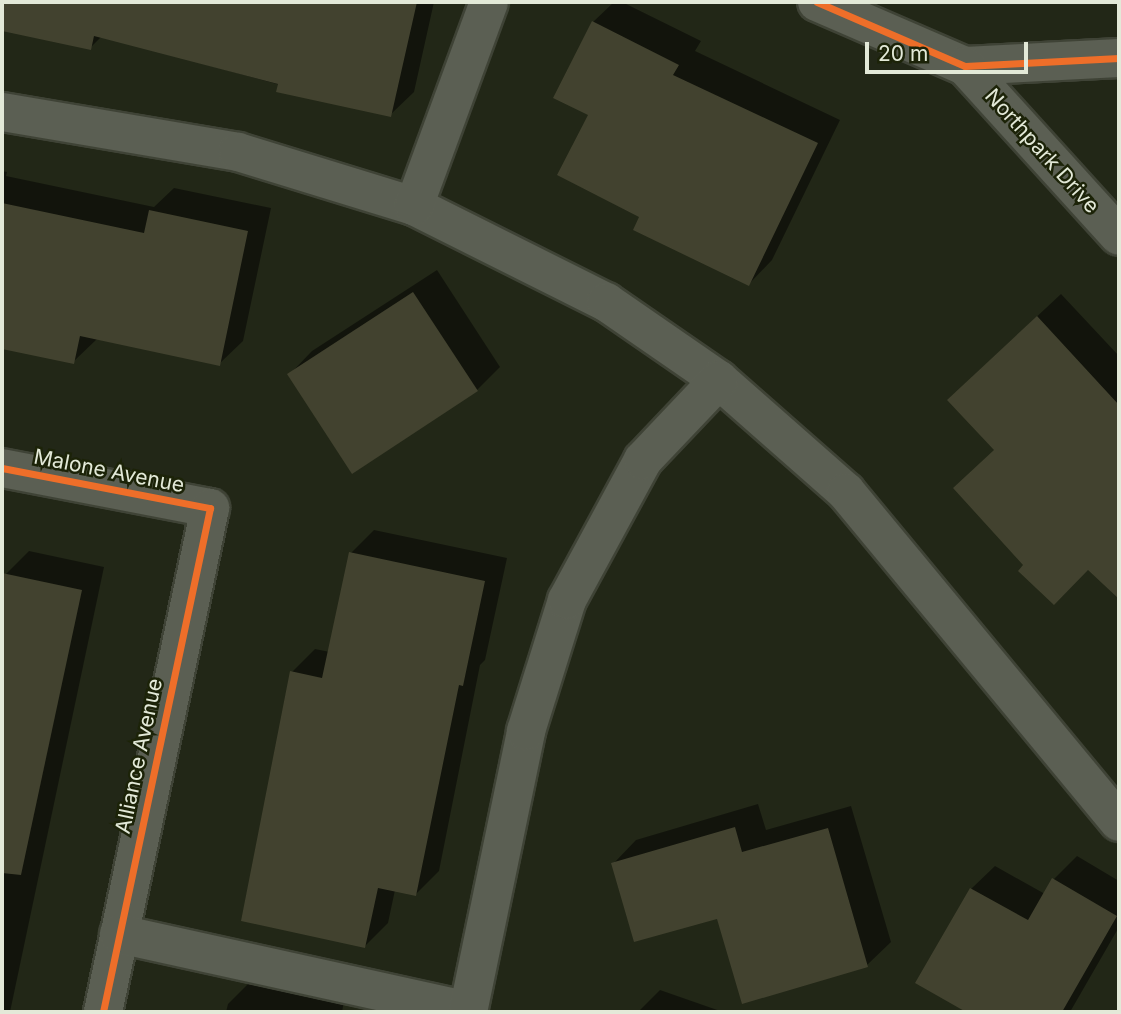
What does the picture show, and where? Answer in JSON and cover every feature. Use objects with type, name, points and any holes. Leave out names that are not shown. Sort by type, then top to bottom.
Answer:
[{"type":"street","points":[[414,206],[489,2]]},
{"type":"street","points":[[817,2],[965,66],[1119,58]]},
{"type":"street","name":"Northpark Drive","points":[[965,66],[1119,236]]},
{"type":"street","points":[[2,112],[238,152],[414,206],[606,302],[719,380],[846,492],[1119,822]]},
{"type":"street","points":[[119,934],[468,1012],[526,731],[567,600],[643,460],[719,380]]},
{"type":"street","name":"Malone Avenue","points":[[2,468],[210,508]]},
{"type":"street","name":"Alliance Avenue","points":[[103,1012],[210,508]]},
{"type":"building","points":[[2,2],[417,2],[391,117],[276,92],[278,84],[94,36],[91,50],[2,31]]},
{"type":"building","points":[[592,21],[679,65],[673,75],[818,143],[749,286],[633,230],[639,217],[557,175],[588,115],[553,98]]},
{"type":"building","points":[[2,203],[144,233],[149,210],[248,231],[220,366],[80,336],[74,364],[2,349]]},
{"type":"building","points":[[413,292],[478,391],[352,474],[287,374]]},
{"type":"building","points":[[1037,316],[1119,405],[1119,599],[1088,570],[1054,605],[1018,571],[1023,565],[953,488],[994,450],[947,400]]},
{"type":"building","points":[[349,552],[485,581],[463,686],[459,685],[416,896],[378,888],[365,948],[241,921],[290,671],[322,678]]},
{"type":"building","points":[[2,573],[82,590],[21,875],[2,873]]},
{"type":"building","points":[[735,827],[742,852],[828,828],[868,967],[742,1004],[717,919],[634,942],[611,863]]},
{"type":"building","points":[[1052,878],[1117,916],[1062,1012],[966,1012],[915,983],[970,888],[1028,920]]},
{"type":"cycle path","points":[[817,2],[965,66],[1119,58]]},
{"type":"cycle path","points":[[2,468],[210,508],[103,1012]]}]
